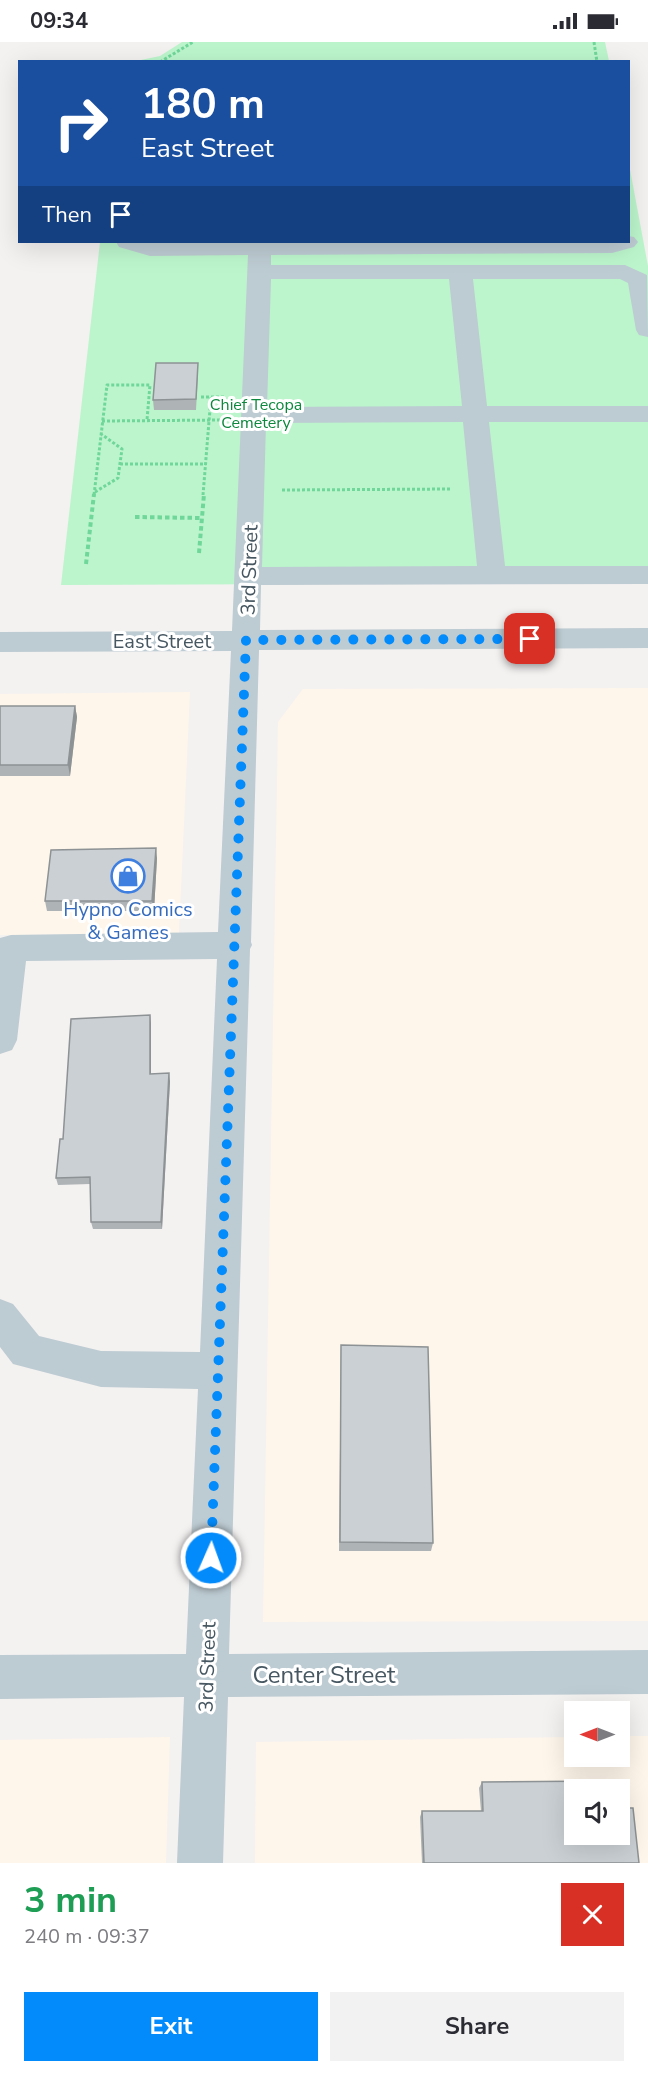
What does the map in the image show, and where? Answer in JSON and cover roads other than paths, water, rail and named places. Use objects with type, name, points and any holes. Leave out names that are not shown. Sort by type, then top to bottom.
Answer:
[{"type":"street","points":[[130,243],[150,249],[260,260],[460,272],[625,272],[639,280],[648,330]]},
{"type":"street","points":[[260,260],[612,246],[622,243]]},
{"type":"street","name":"3rd Street","points":[[200,1863],[260,260]]},
{"type":"street","points":[[460,272],[492,575]]},
{"type":"street","points":[[254,418],[648,414]]},
{"type":"street","points":[[249,576],[648,575]]},
{"type":"street","name":"East Street","points":[[0,642],[648,638]]},
{"type":"street","points":[[0,1040],[11,948],[236,945]]},
{"type":"street","points":[[0,1317],[27,1352],[101,1369],[219,1371]]},
{"type":"street","name":"Center Street","points":[[0,1677],[648,1672]]},
{"type":"place","name":"Hypno Comics & Games","points":[[128,876]]},
{"type":"park label","name":"Chief Tecopa Cemetery","points":[[256,413]]}]
